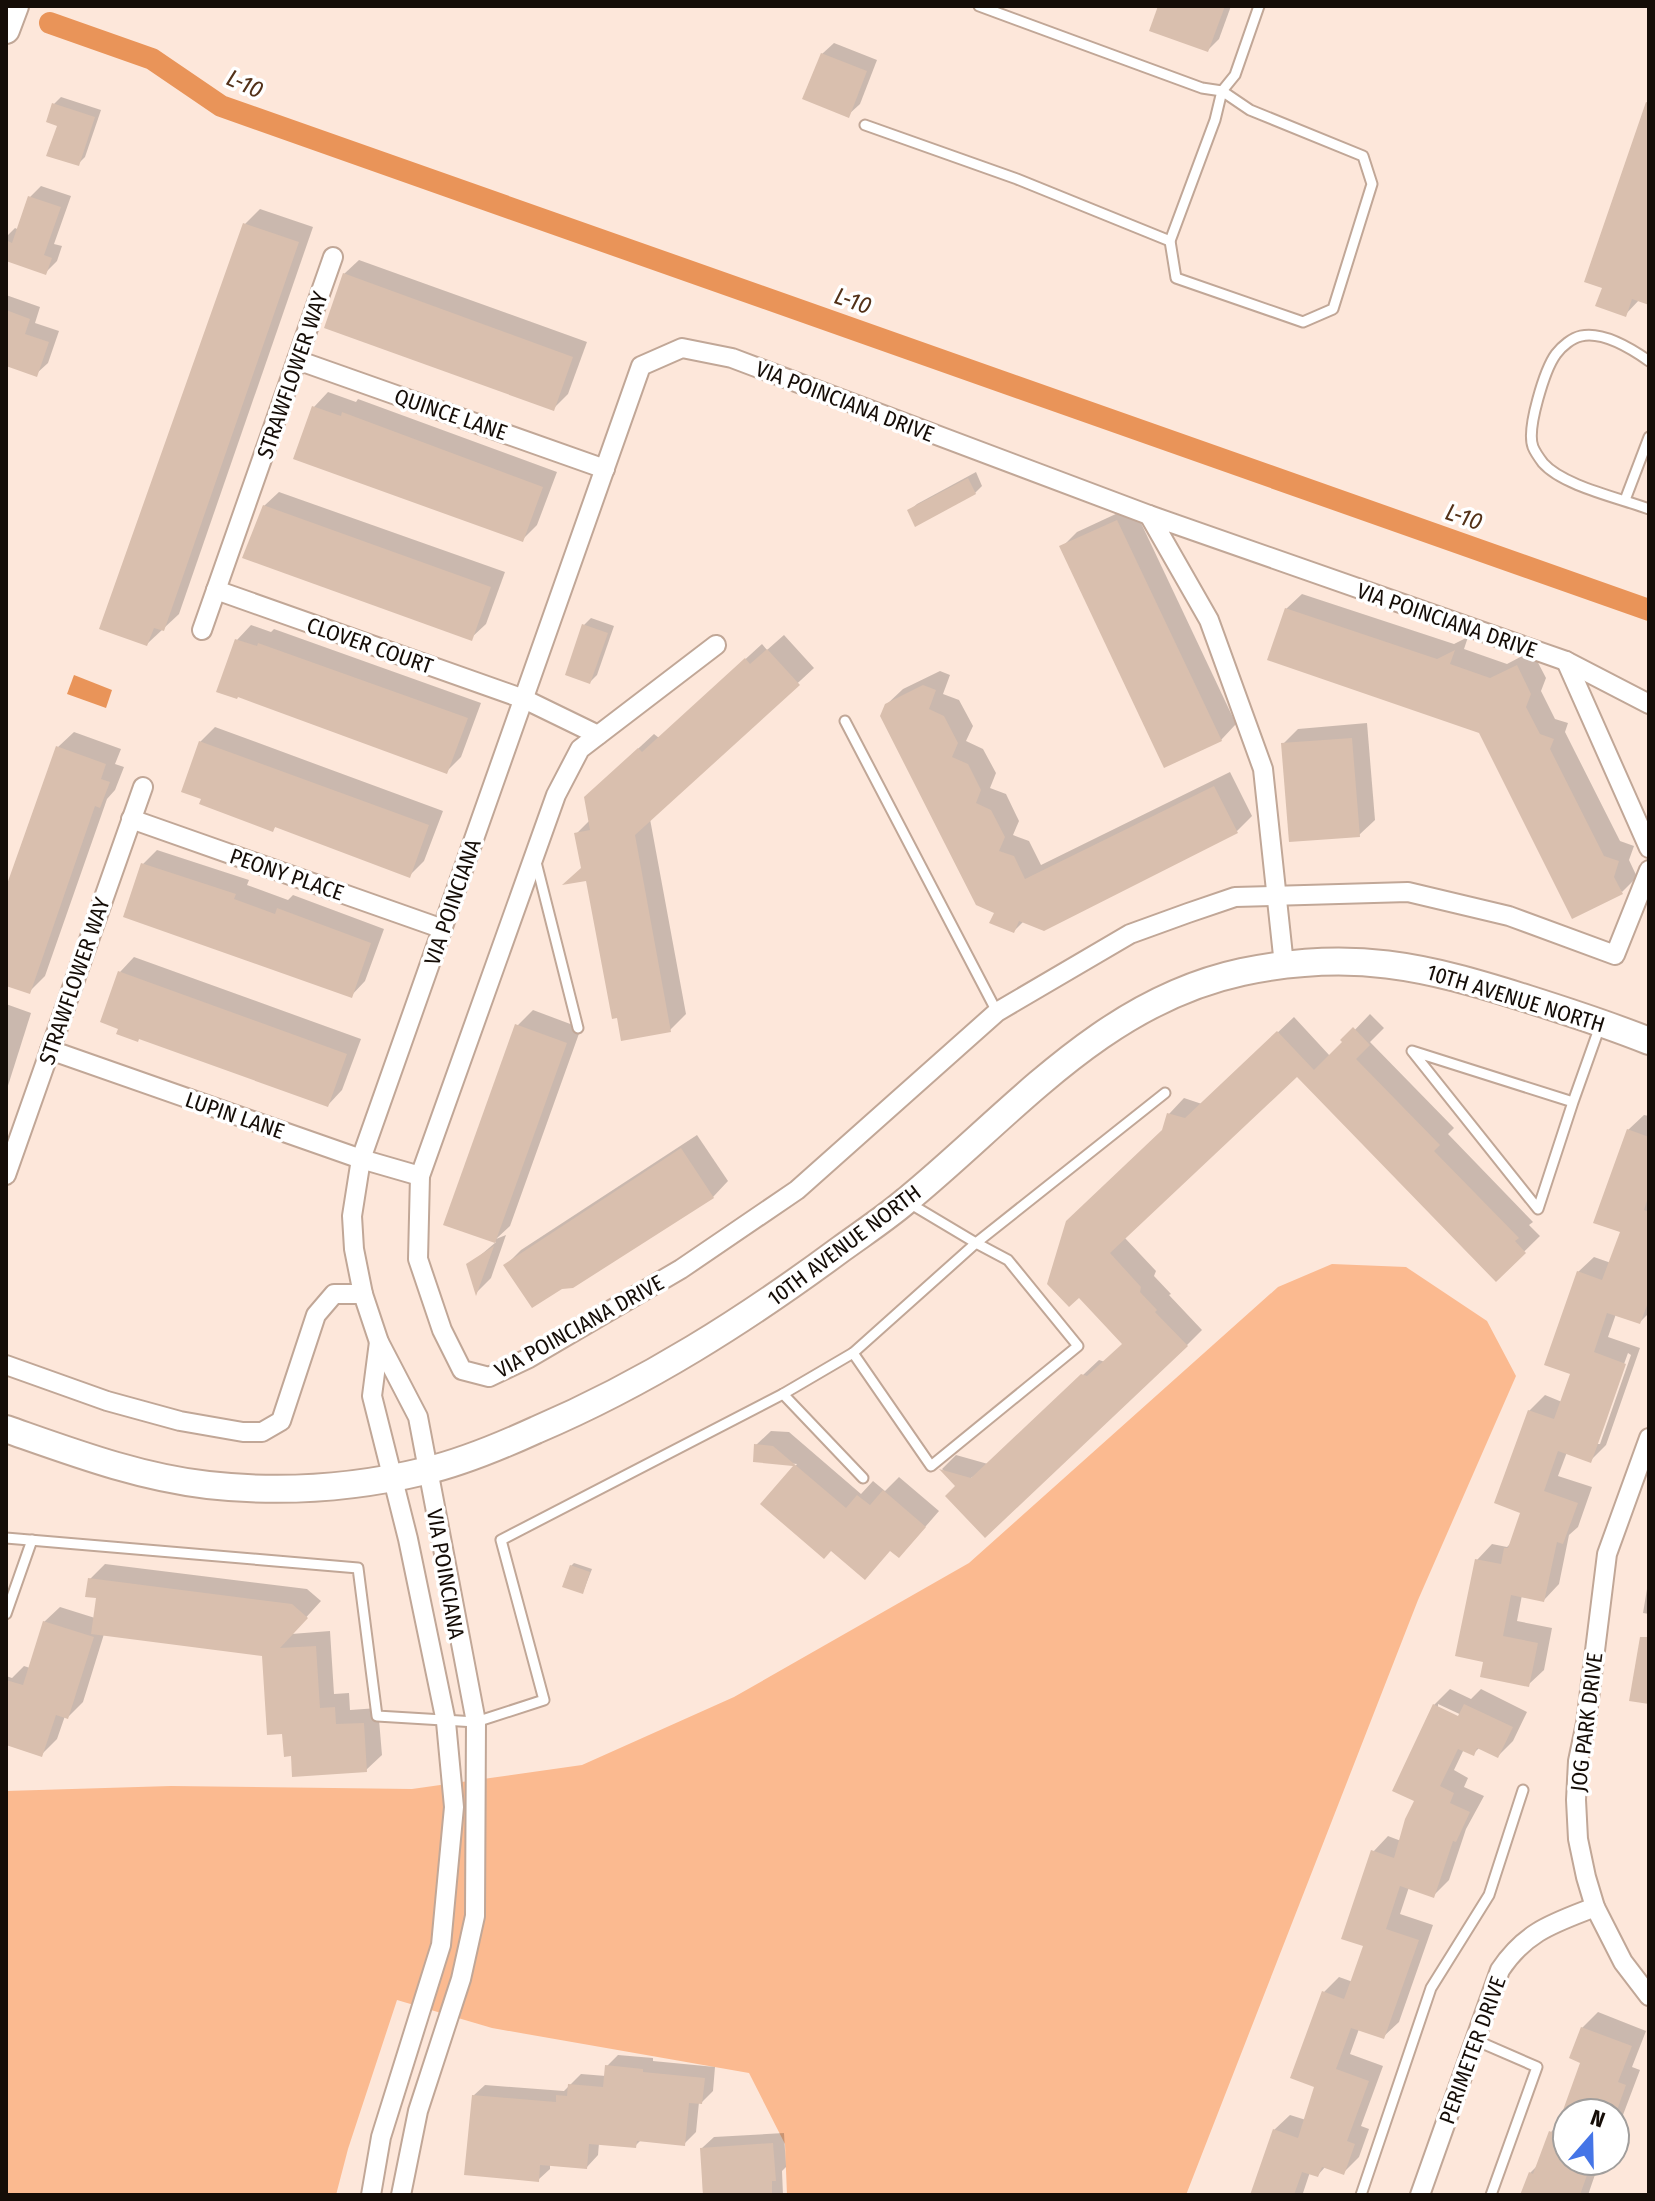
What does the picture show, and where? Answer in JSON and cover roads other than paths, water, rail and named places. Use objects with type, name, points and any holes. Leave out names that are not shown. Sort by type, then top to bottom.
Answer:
[{"type":"street","points":[[6,30],[15,6]]},
{"type":"street","name":"STRAWFLOWER WAY","points":[[202,630],[333,257]]},
{"type":"street","name":"VIA POINCIANA DRIVE","points":[[605,469],[641,366],[682,348],[732,358],[1149,515],[1566,661],[1649,704]]},
{"type":"street","name":"QUINCE LANE","points":[[297,360],[605,469]]},
{"type":"street","name":"VIA POINCIANA","points":[[401,2195],[418,2111],[461,1979],[475,1916],[476,1722],[418,1417],[379,1342],[363,1294],[354,1249],[352,1216],[361,1159],[605,469]]},
{"type":"street","points":[[1149,515],[1209,620],[1263,769],[1284,965]]},
{"type":"street","name":"CLOVER COURT","points":[[216,590],[524,699]]},
{"type":"street","name":"VIA POINCIANA DRIVE","points":[[716,645],[580,749],[556,795],[420,1176],[418,1259],[442,1330],[462,1370],[489,1377],[529,1358],[681,1269],[786,1198],[997,1012],[1130,934],[1235,897],[1408,892],[1509,916],[1615,955],[1649,870]]},
{"type":"street","points":[[1566,661],[1649,848]]},
{"type":"street","points":[[524,699],[598,735]]},
{"type":"street","name":"STRAWFLOWER WAY","points":[[6,1175],[143,787]]},
{"type":"street","name":"PEONY PLACE","points":[[131,819],[443,929]]},
{"type":"street","name":"10TH AVENUE NORTH","points":[[6,1429],[146,1474],[207,1485],[269,1489],[310,1488],[427,1471],[504,1444],[649,1376],[771,1301],[906,1201],[1061,1064],[1122,1021],[1196,987],[1242,972],[1284,965],[1347,961],[1400,965],[1452,975],[1601,1022],[1649,1041]]},
{"type":"street","name":"LUPIN LANE","points":[[50,1050],[361,1159],[420,1176]]},
{"type":"street","points":[[6,1365],[107,1401],[180,1421],[243,1432],[262,1432],[281,1421],[316,1315],[334,1294],[363,1294]]},
{"type":"street","name":"VIA POINCIANA","points":[[371,2195],[381,2137],[441,1945],[454,1818],[446,1722],[408,1539],[372,1396],[379,1342]]},
{"type":"street","name":"JOG PARK DRIVE","points":[[1649,1438],[1607,1554],[1586,1723],[1578,1761],[1576,1800],[1578,1839],[1595,1907],[1623,1962],[1649,1996]]},
{"type":"street","points":[[454,1818],[477,1815]]},
{"type":"street","name":"PERIMETER DRIVE","points":[[1420,2195],[1500,1970],[1521,1943],[1550,1924],[1595,1907]]},
{"type":"lane","points":[[979,6],[1202,88],[1222,91],[1250,110],[1363,156],[1372,184],[1333,309],[1303,322],[1176,278],[1170,241],[1215,120],[1222,91],[1235,75],[1259,6]]},
{"type":"lane","points":[[865,125],[1017,179],[1170,241]]},
{"type":"lane","points":[[1649,361],[1601,338],[1582,336],[1566,343],[1554,356],[1534,412],[1531,433],[1533,448],[1544,464],[1560,477],[1649,509]]},
{"type":"lane","points":[[1625,500],[1649,437]]},
{"type":"lane","points":[[845,721],[997,1012]]},
{"type":"lane","points":[[534,854],[578,1028]]},
{"type":"lane","points":[[1573,1102],[1412,1051],[1538,1209],[1601,1022]]},
{"type":"lane","points":[[6,1538],[358,1568],[377,1716],[476,1722],[544,1700],[501,1540],[783,1394],[853,1353],[976,1243],[1165,1093]]},
{"type":"lane","points":[[853,1353],[931,1466],[1078,1346],[1008,1260],[906,1201]]},
{"type":"lane","points":[[783,1394],[863,1478]]},
{"type":"lane","points":[[6,1612],[32,1540]]},
{"type":"lane","points":[[1361,2195],[1431,1988],[1489,1895],[1523,1790]]},
{"type":"lane","points":[[1475,2040],[1537,2067],[1491,2195]]},
{"type":"waterway","name":"L-10","points":[[50,23],[152,59],[221,106],[1649,610]]}]
